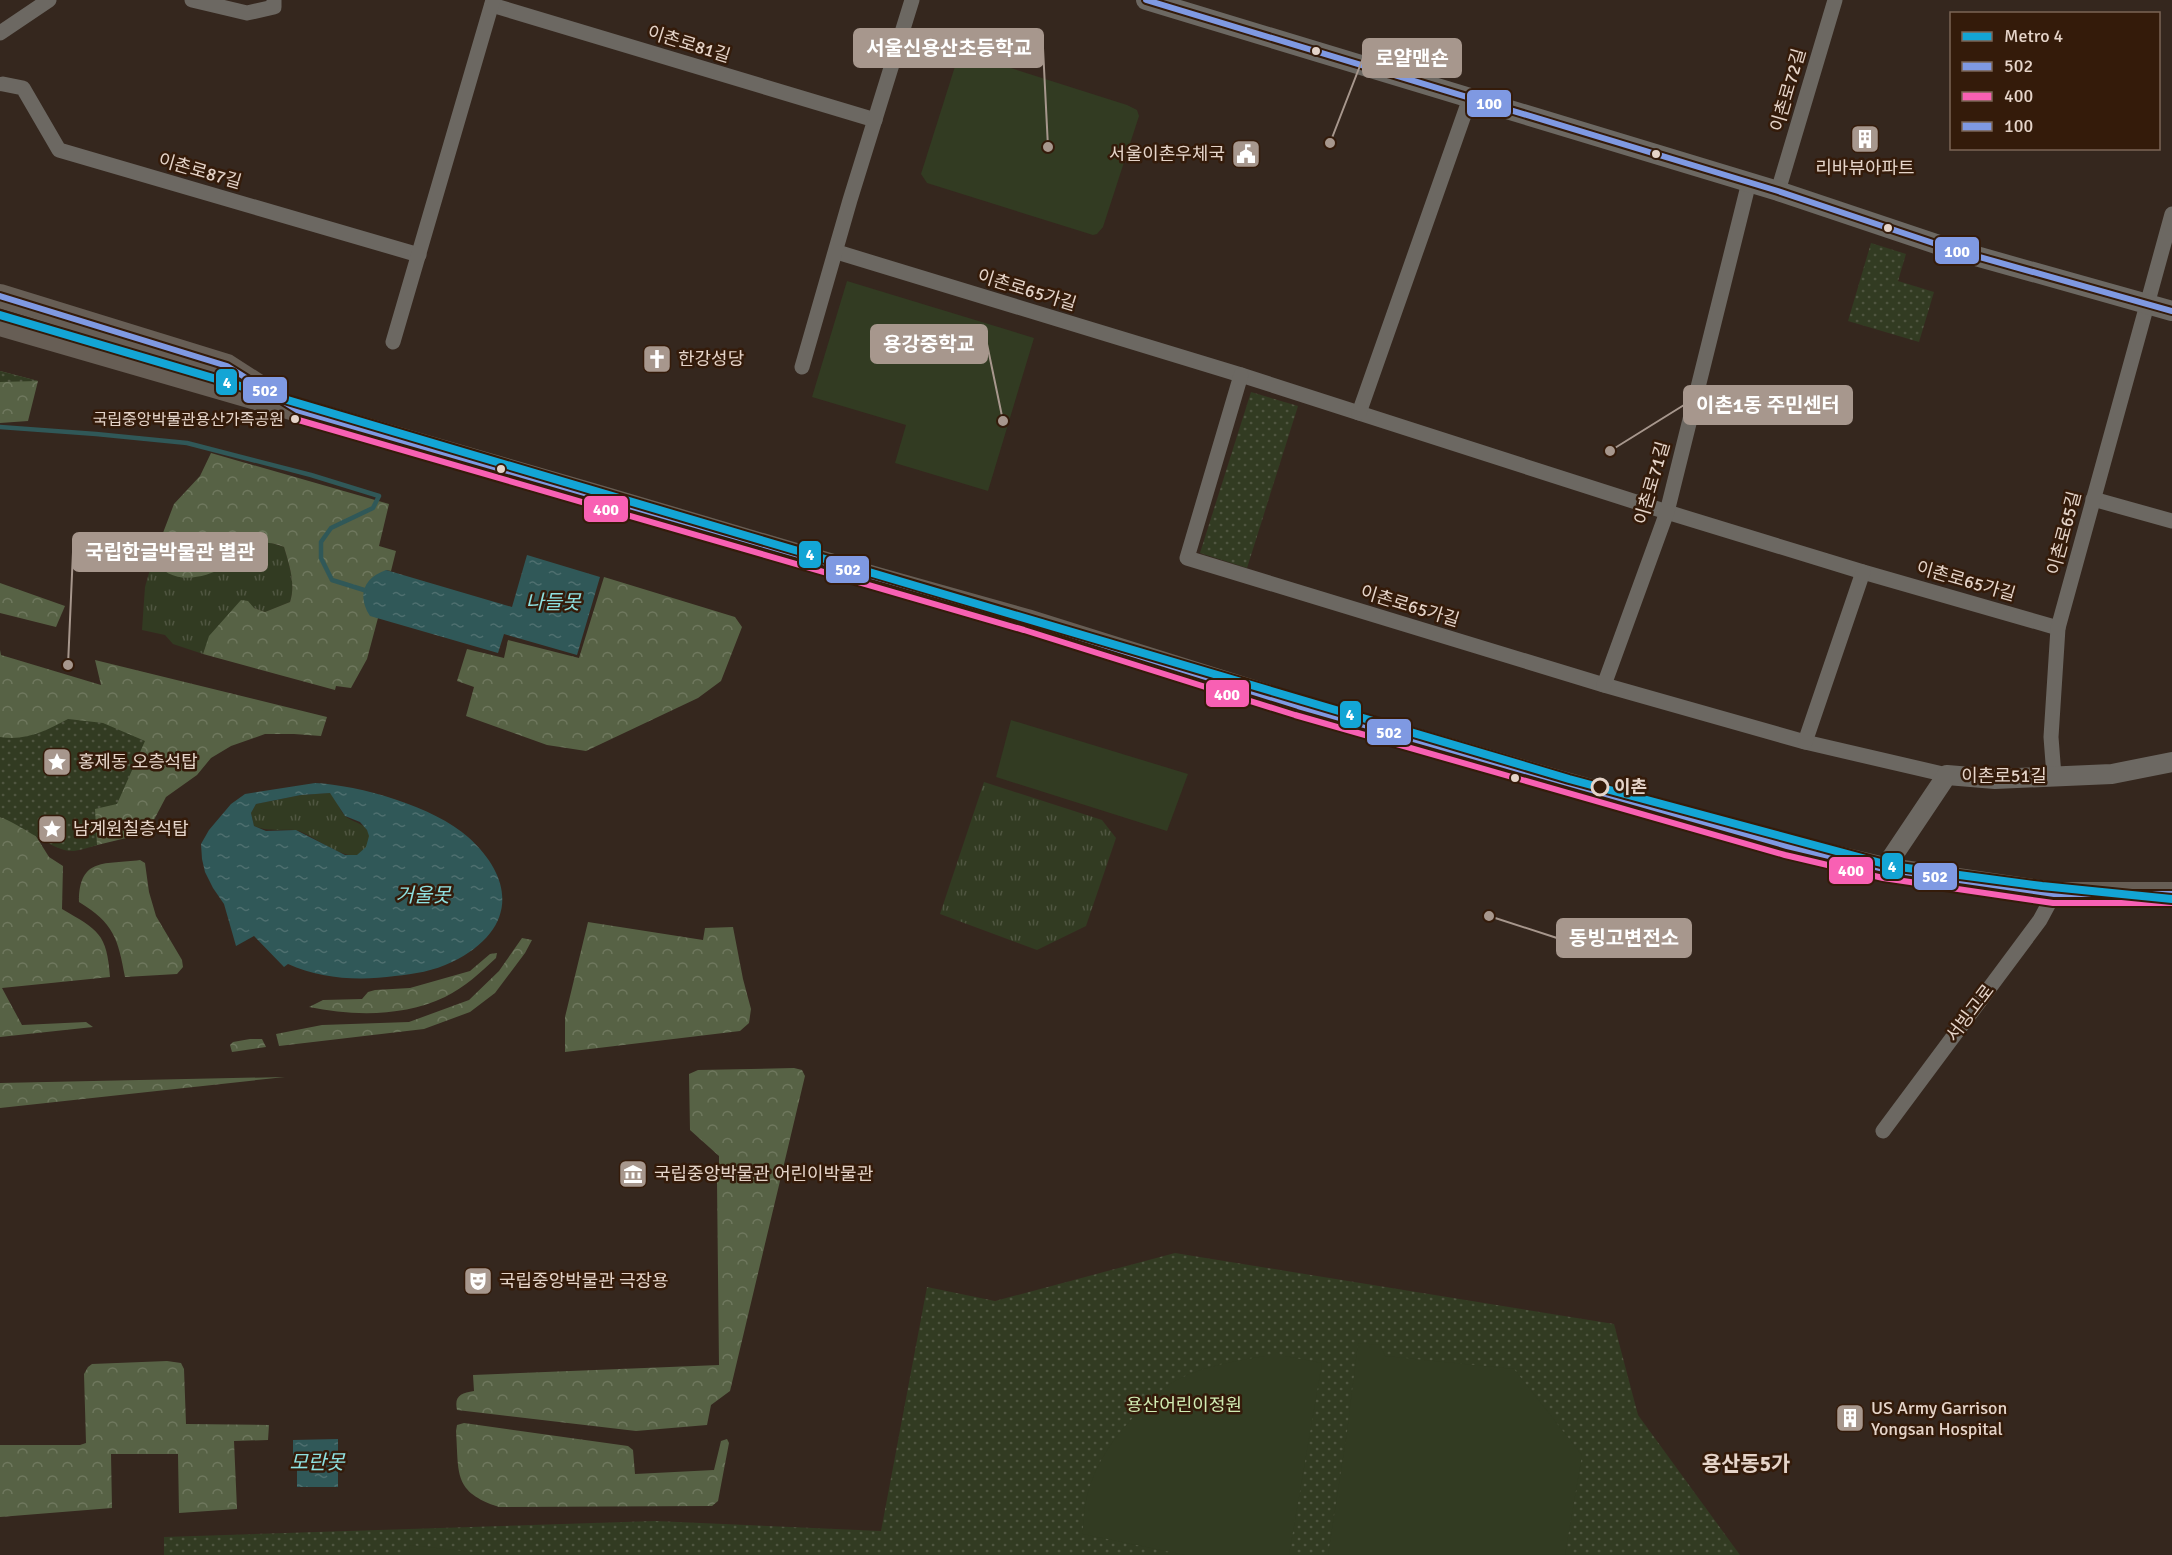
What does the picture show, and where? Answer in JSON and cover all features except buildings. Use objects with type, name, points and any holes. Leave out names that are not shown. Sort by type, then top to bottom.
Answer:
[{"type":"main road","points":[[0,296],[226,366],[297,410]]},
{"type":"main road","points":[[0,324],[1028,621],[1298,706],[1787,846],[1884,869],[2054,894],[2172,894]]},
{"type":"street","points":[[0,33],[49,0]]},
{"type":"street","points":[[192,0],[247,13],[274,7],[274,0]]},
{"type":"street","points":[[802,368],[912,0]]},
{"type":"street","points":[[1146,0],[1749,182],[1950,249],[2172,310]]},
{"type":"street","name":"이촌로72길","points":[[1778,192],[1834,0]]},
{"type":"street","points":[[393,342],[493,2]]},
{"type":"street","name":"이촌로81길","points":[[493,2],[875,120]]},
{"type":"street","name":"이촌로87길","points":[[1,84],[23,88],[59,150],[419,255]]},
{"type":"street","points":[[1359,413],[1470,98]]},
{"type":"street","name":"이촌로71길","points":[[1604,685],[1666,512],[1749,182]]},
{"type":"street","name":"이촌로65길","points":[[2054,776],[2051,736],[2058,628],[2172,213]]},
{"type":"street","name":"이촌로65가길","points":[[837,252],[1241,375],[1666,512],[2058,628]]},
{"type":"street","name":"이촌로65가길","points":[[1241,375],[1187,558],[1604,685],[1805,742],[1947,775]]},
{"type":"street","points":[[2093,499],[2172,521]]},
{"type":"street","points":[[1805,742],[1863,572]]},
{"type":"street","name":"이촌로51길","points":[[1884,869],[1947,775],[1995,779],[2112,774],[2172,762]]},
{"type":"street","name":"서빙고로","points":[[1883,1131],[2040,920],[2054,894]]},
{"type":"green space","points":[[964,55],[970,55],[1137,110],[1139,116],[1103,227],[1097,234],[1093,235],[927,183],[921,174],[957,60]]},
{"type":"green space","points":[[1871,243],[1906,254],[1898,281],[1934,292],[1919,342],[1848,321]]},
{"type":"green space","points":[[847,281],[1034,338],[988,491],[895,463],[906,425],[812,397]]},
{"type":"green space","points":[[0,371],[38,381],[28,421],[0,423]]},
{"type":"green space","points":[[0,371],[38,381],[0,382]]},
{"type":"green space","points":[[1251,392],[1298,406],[1247,568],[1200,553]]},
{"type":"green space","points":[[211,453],[389,504],[379,546],[396,551],[391,571],[386,570],[370,615],[378,618],[367,659],[351,688],[336,686],[335,690],[203,654],[209,636],[241,600],[248,601],[254,608],[265,612],[290,602],[292,595],[291,574],[284,547],[272,543],[254,547],[225,567],[196,577],[186,578],[168,573],[153,559],[174,504],[200,476]]},
{"type":"green space","points":[[268,542],[284,547],[292,581],[290,602],[265,612],[254,608],[205,648],[203,654],[173,644],[165,635],[142,630],[145,587],[153,559],[160,569],[224,567],[252,547]]},
{"type":"green space","points":[[604,577],[735,617],[742,627],[721,681],[698,698],[586,751],[547,745],[466,716],[474,687],[457,681],[467,649],[504,658],[508,640],[579,658]]},
{"type":"green space","points":[[0,583],[65,606],[56,627],[0,613]]},
{"type":"green space","points":[[0,650],[1,655],[101,685],[95,660],[327,717],[321,736],[265,734],[231,746],[211,758],[197,775],[166,797],[147,833],[89,847],[0,777]]},
{"type":"green space","points":[[68,719],[103,723],[145,741],[117,804],[95,809],[97,845],[74,851],[57,848],[0,817],[0,737],[27,736]]},
{"type":"green space","points":[[1011,720],[1188,774],[1167,831],[996,777]]},
{"type":"green space","points":[[984,782],[1102,820],[1116,838],[1086,926],[1037,950],[940,914]]},
{"type":"green space","points":[[330,793],[345,816],[367,830],[369,840],[365,851],[357,855],[347,855],[303,832],[270,830],[254,826],[251,813],[256,804],[301,795]]},
{"type":"green space","points":[[0,817],[34,833],[49,857],[63,866],[62,909],[84,922],[98,934],[106,951],[110,977],[2,988],[22,1025],[86,1022],[93,1027],[0,1037]]},
{"type":"green space","points":[[140,860],[145,863],[149,892],[156,916],[182,960],[183,967],[177,974],[125,977],[120,952],[112,933],[100,917],[79,902],[80,887],[89,870],[106,863]]},
{"type":"green space","points":[[588,922],[703,940],[705,928],[733,927],[751,1009],[749,1023],[740,1031],[565,1052],[565,1017]]},
{"type":"green space","points":[[522,938],[532,940],[525,953],[495,993],[470,1012],[424,1029],[279,1046],[276,1034],[322,1025],[409,1022],[469,1000],[499,971]]},
{"type":"green space","points":[[497,953],[496,958],[466,984],[429,1004],[378,1013],[343,1012],[309,1007],[323,1000],[362,999],[368,992],[375,990],[410,988],[470,971],[490,954]]},
{"type":"green space","points":[[262,1039],[266,1047],[232,1052],[230,1045],[233,1042]]},
{"type":"green space","points":[[794,1068],[802,1070],[805,1076],[730,1391],[711,1405],[707,1425],[636,1431],[457,1410],[458,1398],[474,1391],[473,1375],[719,1365],[717,1182],[719,1180],[719,1156],[690,1130],[689,1074],[698,1070]]},
{"type":"green space","points":[[285,1077],[0,1108],[0,1083]]},
{"type":"green space","name":"용산어린이정원","points":[[1175,1253],[1614,1324],[1638,1415],[1740,1555],[164,1555],[164,1537],[655,1521],[881,1531],[927,1287],[995,1301]]},
{"type":"green space","points":[[1358,1343],[1380,1345],[1385,1356],[1514,1369],[1582,1455],[1565,1555],[1328,1555]]},
{"type":"green space","points":[[1265,1356],[1285,1356],[1322,1363],[1289,1555],[1185,1555],[1083,1534],[1087,1497],[1092,1480],[1108,1448],[1131,1419],[1175,1381],[1222,1364]]},
{"type":"green space","points":[[167,1361],[181,1363],[184,1369],[186,1424],[269,1425],[268,1440],[234,1441],[237,1509],[179,1513],[178,1454],[111,1454],[112,1508],[0,1517],[0,1445],[80,1445],[86,1443],[84,1374],[88,1367],[92,1364]]},
{"type":"green space","points":[[464,1423],[628,1446],[633,1450],[635,1474],[714,1470],[721,1441],[727,1439],[729,1443],[718,1501],[712,1506],[499,1507],[473,1495],[461,1480],[456,1431],[457,1425]]},
{"type":"green space","points":[[410,1545],[499,1555],[409,1555]]},
{"type":"water","name":"나들못","points":[[527,555],[600,577],[577,655],[504,634],[498,653],[370,616],[366,609],[364,588],[378,573],[386,570],[512,607]]},
{"type":"water","name":"거울못","points":[[315,783],[333,785],[374,793],[417,807],[436,816],[468,837],[484,854],[495,871],[501,888],[502,905],[497,921],[488,936],[473,950],[452,962],[424,972],[382,978],[340,978],[313,973],[288,964],[284,967],[254,936],[236,946],[224,904],[205,872],[201,844],[209,830],[231,804],[245,794]],"holes":[[[330,793],[345,816],[360,822],[369,836],[366,847],[357,855],[345,855],[296,830],[266,831],[254,826],[251,813],[256,804],[301,795]]]},
{"type":"water","name":"모란못","points":[[338,1439],[338,1487],[297,1487],[297,1468],[293,1468],[293,1440]]},
{"type":"waterway","points":[[0,427],[187,443],[311,475],[379,496],[373,508],[331,528],[321,542],[321,558],[332,580],[364,590]]},
{"type":"metro line","name":"4","points":[[0,315],[1569,779],[1892,866],[2042,886],[2172,899]]},
{"type":"transit line","name":"100","points":[[1146,0],[1778,191],[1951,249],[2172,311]]},
{"type":"transit line","name":"502","points":[[0,296],[227,366],[297,410],[1027,621],[1298,706],[1787,846],[1884,869],[2054,894],[2172,894]]},
{"type":"transit line","name":"400","points":[[295,419],[1024,630],[1295,715],[1785,855],[1883,878],[2053,903],[2172,903]]},
{"type":"place","name":"리바뷰아파트","points":[[1865,139]]},
{"type":"place","name":"로얄맨숀","points":[[1330,143]]},
{"type":"place","name":"서울신용산초등학교","points":[[1048,147]]},
{"type":"place","name":"서울이촌우체국","points":[[1246,154]]},
{"type":"place","name":"한강성당","points":[[657,359]]},
{"type":"place","name":"국립중앙박물관용산가족공원","points":[[295,419]]},
{"type":"place","name":"용강중학교","points":[[1003,421]]},
{"type":"place","name":"이촌1동 주민센터","points":[[1610,451]]},
{"type":"place","name":"국립한글박물관 별관","points":[[68,665]]},
{"type":"place","name":"홍제동 오층석탑","points":[[57,762]]},
{"type":"place","name":"이촌","points":[[1600,787]]},
{"type":"place","name":"남계원칠층석탑","points":[[52,829]]},
{"type":"place","name":"동빙고변전소","points":[[1489,916]]},
{"type":"place","name":"국립중앙박물관 어린이박물관","points":[[633,1174]]},
{"type":"place","name":"국립중앙박물관 극장용","points":[[478,1281]]},
{"type":"place","name":"US Army Garrison Yongsan Hospital","points":[[1850,1418]]},
{"type":"district","name":"용산동5가","points":[[1746,1464]]}]
